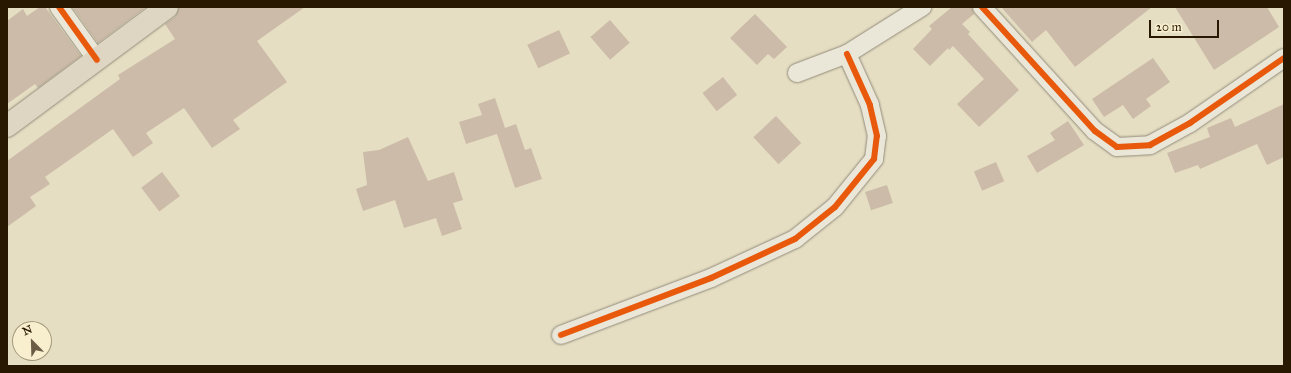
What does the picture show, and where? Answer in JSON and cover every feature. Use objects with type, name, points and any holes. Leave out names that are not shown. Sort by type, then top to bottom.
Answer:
[{"type":"highway","points":[[7,126],[167,7]]},
{"type":"street","points":[[59,7],[97,60]]},
{"type":"street","points":[[797,73],[847,54],[922,7]]},
{"type":"street","points":[[982,7],[1095,131],[1117,147],[1150,145],[1190,123],[1284,58]]},
{"type":"street","points":[[561,335],[711,278],[795,239],[835,207],[874,159],[877,136],[870,105],[847,54]]},
{"type":"building","points":[[40,7],[45,7],[81,56],[38,88],[35,84],[7,104],[7,21],[23,9],[27,16]]},
{"type":"building","points":[[146,7],[98,43],[73,8]]},
{"type":"building","points":[[179,7],[305,7],[257,41],[287,82],[233,120],[240,129],[212,148],[184,108],[146,133],[153,143],[133,157],[113,129],[45,177],[50,184],[30,197],[36,206],[7,227],[7,161],[120,79],[118,75],[175,39],[165,24],[175,17]]},
{"type":"building","points":[[952,7],[972,7],[974,14],[962,24],[970,32],[968,34],[1019,90],[979,127],[957,104],[984,79],[953,46],[949,50],[948,48],[930,66],[913,49],[932,29],[929,26]]},
{"type":"building","points":[[1001,7],[1152,7],[1075,67],[1046,30],[1032,42]]},
{"type":"building","points":[[1175,7],[1267,7],[1279,27],[1214,70]]},
{"type":"building","points":[[755,14],[787,47],[774,59],[768,54],[757,65],[730,38]]},
{"type":"building","points":[[610,20],[630,43],[610,60],[590,37]]},
{"type":"building","points":[[559,30],[570,54],[538,68],[527,45]]},
{"type":"building","points":[[1153,58],[1170,82],[1146,99],[1151,106],[1133,119],[1123,105],[1104,117],[1092,99]]},
{"type":"building","points":[[723,77],[737,95],[717,111],[703,93]]},
{"type":"building","points":[[495,98],[505,128],[516,124],[525,150],[531,148],[542,179],[515,188],[497,134],[466,144],[459,122],[482,115],[478,104]]},
{"type":"building","points":[[1284,104],[1284,157],[1267,165],[1257,144],[1200,169],[1198,165],[1175,173],[1167,153],[1210,137],[1207,128],[1231,118],[1235,127]]},
{"type":"building","points":[[776,116],[801,143],[779,164],[753,137]]},
{"type":"building","points":[[1068,121],[1084,145],[1037,173],[1027,156],[1055,140],[1050,133]]},
{"type":"building","points":[[408,137],[428,181],[454,172],[463,200],[453,203],[462,229],[442,236],[436,218],[404,228],[395,200],[363,211],[356,189],[367,185],[363,152],[379,150]]},
{"type":"building","points":[[996,162],[1004,181],[982,191],[974,171]]},
{"type":"building","points":[[162,172],[180,196],[159,212],[141,188]]},
{"type":"building","points":[[887,185],[893,203],[871,210],[865,192]]},
{"type":"cycle path","points":[[59,7],[97,60]]},
{"type":"cycle path","points":[[982,7],[1095,131],[1117,147],[1150,145],[1190,123],[1284,58]]},
{"type":"cycle path","points":[[561,335],[711,278],[795,239],[835,207],[874,159],[877,136],[870,105],[847,54]]}]
